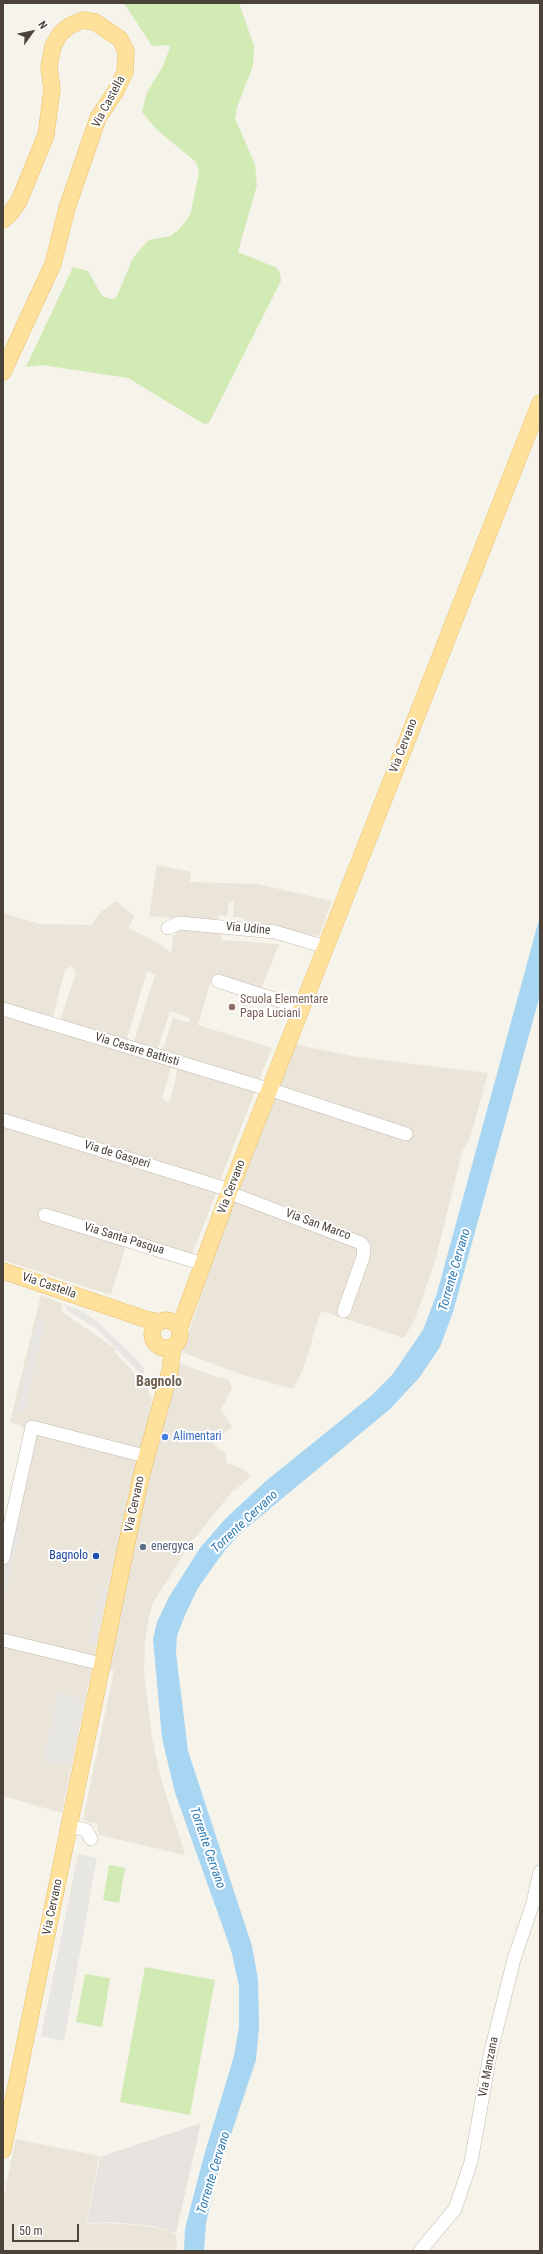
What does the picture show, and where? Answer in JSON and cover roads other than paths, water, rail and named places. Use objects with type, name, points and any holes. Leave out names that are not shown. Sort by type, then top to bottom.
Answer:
[{"type":"main road","name":"Via Castella","points":[[3,220],[9,215],[19,201],[46,135],[52,89],[50,67],[53,46],[60,34],[69,26],[83,20],[94,22],[120,39],[126,51],[125,72],[117,89],[98,118],[67,208],[53,264],[3,372]]},
{"type":"main road","name":"Via Cervano","points":[[168,1324],[191,1297],[230,1191],[540,403]]},
{"type":"main road","name":"Via Castella","points":[[3,1271],[95,1302]]},
{"type":"main road","points":[[95,1302],[145,1319],[168,1324],[180,1337],[161,1344]]},
{"type":"main road","points":[[95,1302],[125,1319],[161,1344]]},
{"type":"main road","points":[[161,1344],[152,1332],[168,1324]]},
{"type":"main road","name":"Via Cervano","points":[[3,2150],[142,1473],[166,1383],[165,1364],[161,1344]]},
{"type":"street","name":"Via Udine","points":[[168,928],[179,923],[275,932],[326,947]]},
{"type":"street","points":[[218,981],[302,1008]]},
{"type":"street","name":"Via Cesare Battisti","points":[[3,1010],[270,1090]]},
{"type":"street","points":[[270,1090],[406,1134]]},
{"type":"street","name":"Via de Gasperi","points":[[3,1120],[230,1191]]},
{"type":"street","name":"Via San Marco","points":[[230,1191],[361,1242],[364,1247],[363,1257],[344,1311]]},
{"type":"street","name":"Via Santa Pasqua","points":[[45,1214],[203,1264]]},
{"type":"street","points":[[3,1558],[32,1427],[137,1454]]},
{"type":"street","points":[[3,1640],[102,1664]]},
{"type":"street","points":[[70,1826],[86,1830],[91,1839]]},
{"type":"street","name":"Via Manzana","points":[[420,2251],[454,2208],[471,2162],[490,2055],[514,1959],[533,1903],[540,1872]]},
{"type":"water","name":"Torrente Cervano","points":[[540,916],[540,995],[453,1312],[440,1347],[419,1378],[390,1409],[243,1531],[225,1550],[198,1588],[177,1636],[176,1653],[188,1751],[252,1946],[258,1980],[259,2027],[256,2060],[216,2179],[206,2223],[204,2251],[184,2251],[185,2229],[203,2159],[234,2056],[239,2027],[239,1986],[231,1950],[175,1793],[162,1738],[153,1639],[157,1622],[169,1597],[200,1548],[225,1519],[266,1481],[371,1396],[392,1375],[423,1330],[437,1293]]},
{"type":"place","name":"Scuola Elementare Papa Luciani","points":[[232,1007]]},
{"type":"place","name":"Alimentari","points":[[165,1437]]},
{"type":"place","name":"energyca","points":[[143,1547]]},
{"type":"place","name":"Bagnolo","points":[[96,1556]]},
{"type":"district","name":"Bagnolo","points":[[159,1382]]}]
